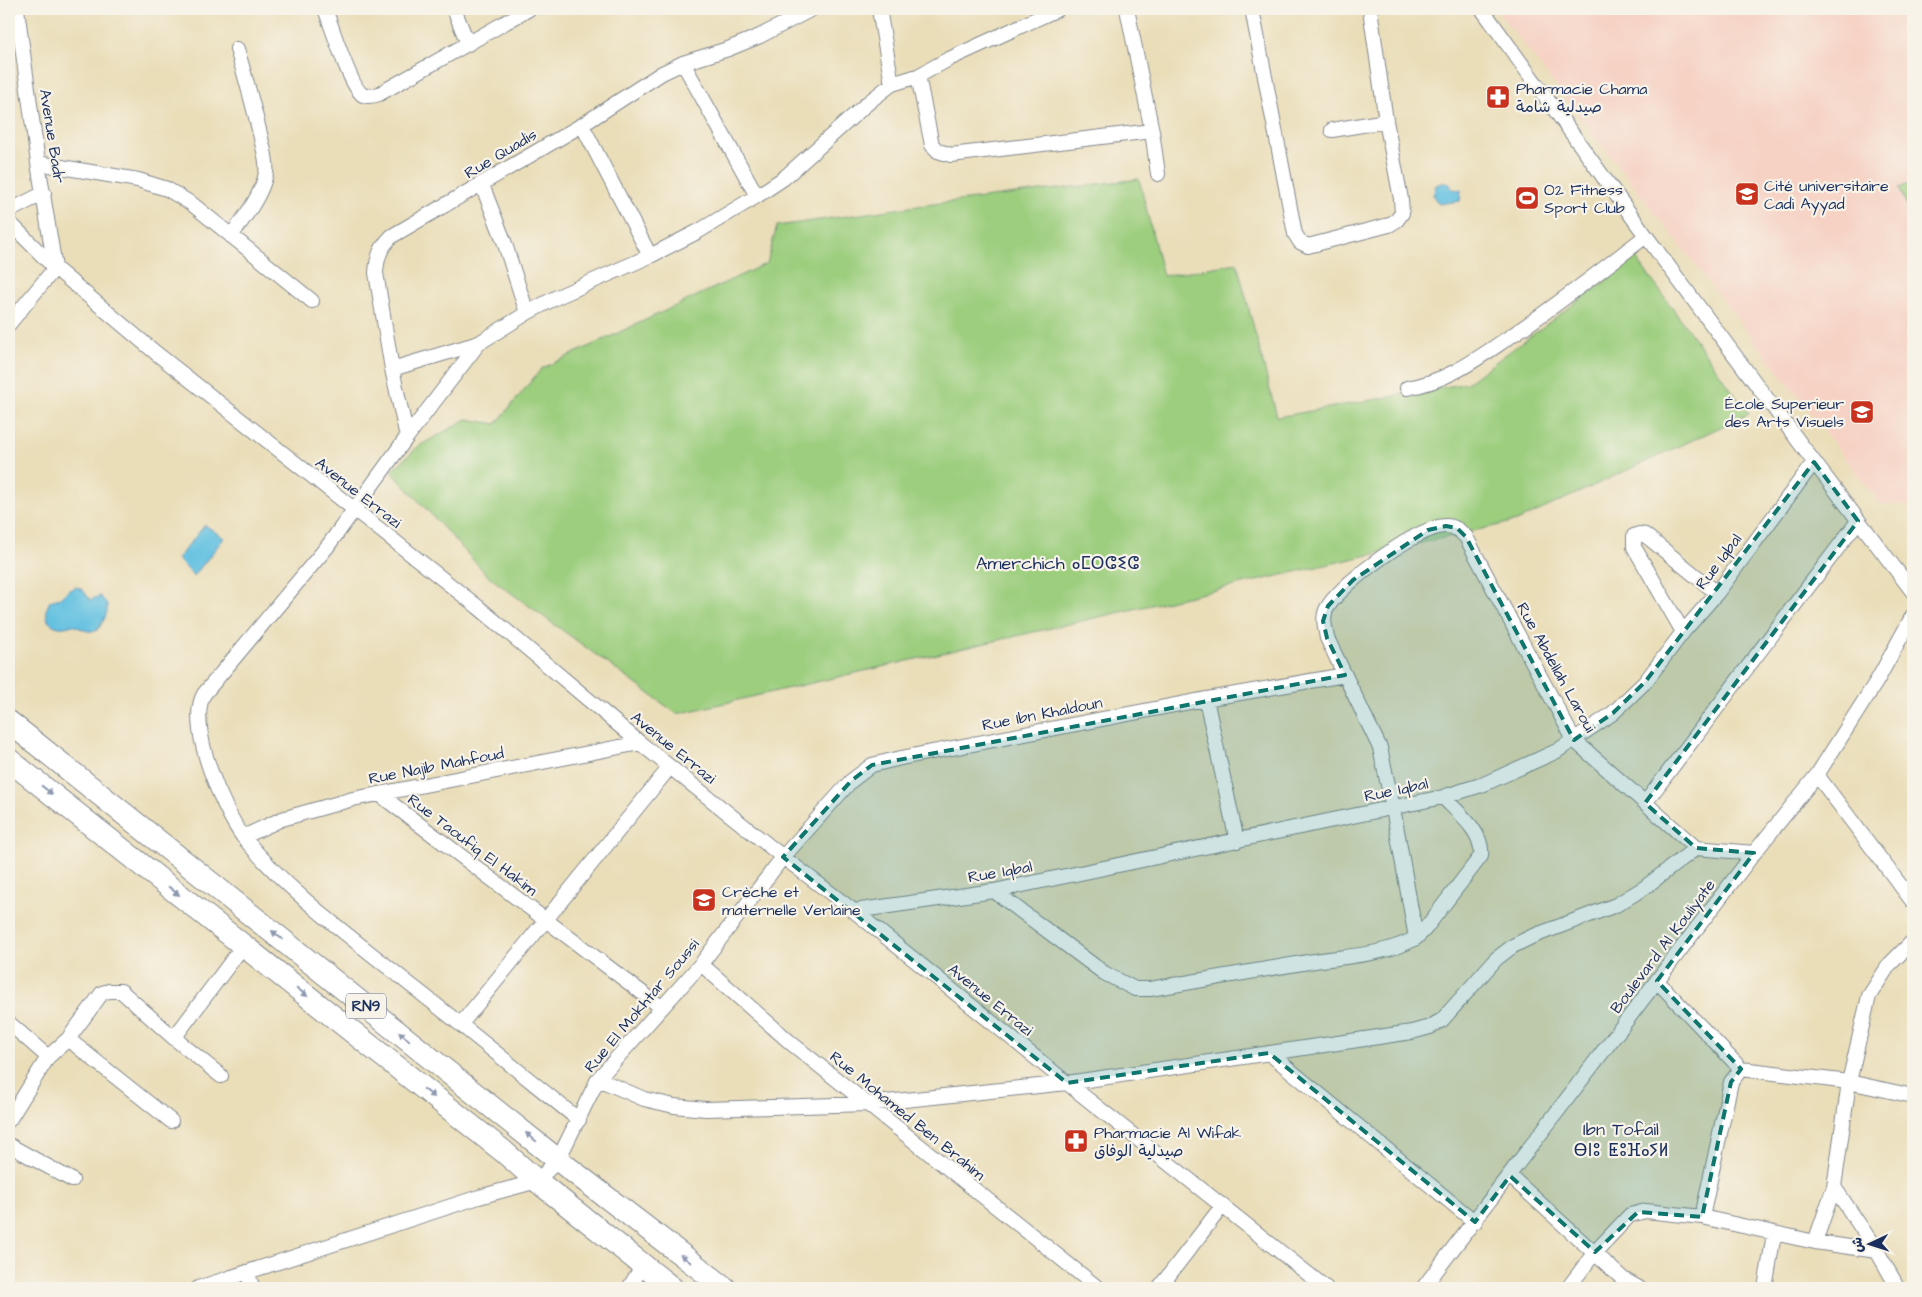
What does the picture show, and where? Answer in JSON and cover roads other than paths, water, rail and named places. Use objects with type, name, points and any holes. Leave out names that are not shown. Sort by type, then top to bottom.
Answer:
[{"type":"main road","name":"RN9","points":[[9,722],[558,1160],[725,1288]]},
{"type":"main road","name":"RN9","points":[[9,760],[503,1151],[537,1181],[672,1288]]},
{"type":"street","name":"Avenue Badr","points":[[17,9],[38,163],[55,268]]},
{"type":"street","points":[[325,9],[344,62],[356,87],[362,95],[370,97],[379,94],[529,9]]},
{"type":"street","points":[[454,9],[468,44]]},
{"type":"street","name":"Rue Quadis","points":[[406,437],[392,369],[376,273],[377,258],[381,248],[392,236],[582,125],[662,73],[683,63],[720,52],[760,36],[812,9]]},
{"type":"street","points":[[879,9],[892,84]]},
{"type":"street","points":[[392,369],[479,343],[557,297],[650,256],[699,231],[784,178],[870,100],[892,84],[918,76],[948,59],[1058,9]]},
{"type":"street","points":[[1127,9],[1152,131],[1158,174]]},
{"type":"street","points":[[1252,9],[1295,234],[1300,242],[1308,246],[1389,225],[1397,220],[1402,213],[1402,199],[1386,121],[1370,9]]},
{"type":"street","points":[[1482,9],[1646,236],[1913,593],[1909,604],[1913,614]]},
{"type":"street","points":[[231,236],[264,183],[266,170],[266,159],[237,49]]},
{"type":"street","points":[[683,63],[757,196]]},
{"type":"street","points":[[918,76],[932,145],[938,151],[951,155],[1152,131]]},
{"type":"street","points":[[1332,130],[1386,121]]},
{"type":"street","points":[[582,125],[650,256]]},
{"type":"street","points":[[38,163],[129,178],[154,183],[167,188],[192,204],[312,301]]},
{"type":"street","points":[[482,185],[504,241],[527,313]]},
{"type":"street","points":[[9,211],[44,193]]},
{"type":"street","name":"Avenue Errazi","points":[[9,222],[55,268],[156,353],[478,607],[640,743],[854,911],[1326,1288]]},
{"type":"street","points":[[1407,388],[1422,386],[1444,378],[1473,362],[1531,322],[1646,236]]},
{"type":"street","points":[[9,324],[55,268]]},
{"type":"street","points":[[479,343],[406,437],[327,547],[210,686],[199,705],[200,732],[212,776],[222,800],[243,836],[275,871],[304,898],[579,1120]]},
{"type":"street","name":"Rue Iqbal","points":[[854,911],[994,891],[1443,797],[1484,784],[1557,751],[1613,713],[1645,682],[1683,632],[1717,593],[1814,462]]},
{"type":"street","points":[[1645,803],[1858,521]]},
{"type":"street","name":"Rue Abdellah Laroui","points":[[1344,675],[1327,638],[1323,621],[1328,606],[1352,580],[1388,553],[1428,530],[1446,526],[1457,528],[1466,537],[1574,740],[1696,848]]},
{"type":"street","points":[[1683,632],[1634,547],[1634,536],[1639,534],[1645,535],[1717,593]]},
{"type":"street","name":"Boulevard Al Kouliyate","points":[[1423,1288],[1754,853],[1817,775],[1878,679],[1913,614]]},
{"type":"street","points":[[1344,675],[1380,748],[1394,808],[1416,938]]},
{"type":"street","name":"Rue Ibn Khaldoun","points":[[783,857],[851,781],[872,766],[901,758],[1206,699],[1344,675]]},
{"type":"street","points":[[1206,699],[1237,841]]},
{"type":"street","name":"Rue Najib Mahfoud","points":[[243,836],[266,825],[302,812],[379,794],[640,743]]},
{"type":"street","points":[[462,1024],[670,767]]},
{"type":"street","points":[[1817,775],[1913,902]]},
{"type":"street","name":"Rue Taoufiq El Hakim","points":[[379,794],[661,1008]]},
{"type":"street","points":[[994,891],[1104,973],[1135,989],[1150,989],[1385,951],[1403,946],[1416,938],[1481,856],[1480,842],[1474,831],[1443,797]]},
{"type":"street","points":[[598,1079],[644,1099],[674,1106],[706,1109],[867,1104],[1067,1083],[1412,1032],[1430,1027],[1442,1020],[1496,959],[1513,946],[1531,937],[1616,905],[1644,888],[1696,848],[1754,853]]},
{"type":"street","name":"Rue El Mokhtar Soussi","points":[[537,1181],[558,1160],[598,1079],[701,964],[783,857]]},
{"type":"street","points":[[1814,1242],[1834,1187],[1849,1082],[1869,996],[1889,965],[1913,941]]},
{"type":"street","points":[[174,1038],[243,946]]},
{"type":"street","name":"Rue Mohamed Ben Brahim","points":[[701,964],[791,1043],[1098,1288]]},
{"type":"street","points":[[1658,981],[1741,1069],[1849,1082],[1913,1096]]},
{"type":"street","points":[[9,1120],[48,1057],[68,1039],[102,993],[109,991],[121,991],[221,1076]]},
{"type":"street","points":[[9,1023],[48,1057]]},
{"type":"street","points":[[68,1039],[171,1121]]},
{"type":"street","points":[[1269,1052],[1474,1222]]},
{"type":"street","points":[[1702,1217],[1731,1082],[1741,1069]]},
{"type":"street","points":[[9,1146],[72,1180]]},
{"type":"street","points":[[1510,1176],[1623,1279],[1638,1288]]},
{"type":"street","points":[[198,1288],[479,1197],[537,1181]]},
{"type":"street","points":[[1834,1187],[1877,1251],[1898,1288]]},
{"type":"street","points":[[1159,1288],[1223,1206]]},
{"type":"street","points":[[1568,1288],[1595,1252],[1630,1215],[1646,1211],[1702,1217],[1814,1242],[1877,1251]]},
{"type":"street","points":[[1765,1288],[1774,1234]]},
{"type":"street","points":[[629,1288],[643,1265]]},
{"type":"street","points":[[248,1273],[253,1288]]},
{"type":"water","points":[[1449,183],[1452,189],[1461,190],[1460,201],[1439,204],[1433,196],[1436,185]]},
{"type":"water","points":[[205,525],[224,538],[194,576],[177,559]]},
{"type":"water","points":[[77,587],[83,590],[90,600],[100,596],[107,604],[106,615],[96,631],[87,631],[73,625],[57,627],[48,621],[46,610],[50,601],[60,598],[69,590]]},
{"type":"place","name":"Pharmacie Chama صيدلية شامة","points":[[1498,97]]},
{"type":"place","name":"Cité universitaire Cadi Ayyad","points":[[1747,194]]},
{"type":"place","name":"O2 Fitness Sport Club","points":[[1527,198]]},
{"type":"place","name":"École Superieur des Arts Visuels","points":[[1862,412]]},
{"type":"place","name":"Crèche et maternelle Verlaine","points":[[704,900]]},
{"type":"place","name":"Pharmacie Al Wifak صيدلية الوفاق","points":[[1076,1141]]},
{"type":"district","name":"Amerchich ⴰⵎⵔⵛⵉⵛ","points":[[1058,563]]},
{"type":"district","name":"Ibn Tofail ⴱⵏⵓ ⵟⵓⴼⴰⵢⵍ","points":[[1621,1139]]}]
